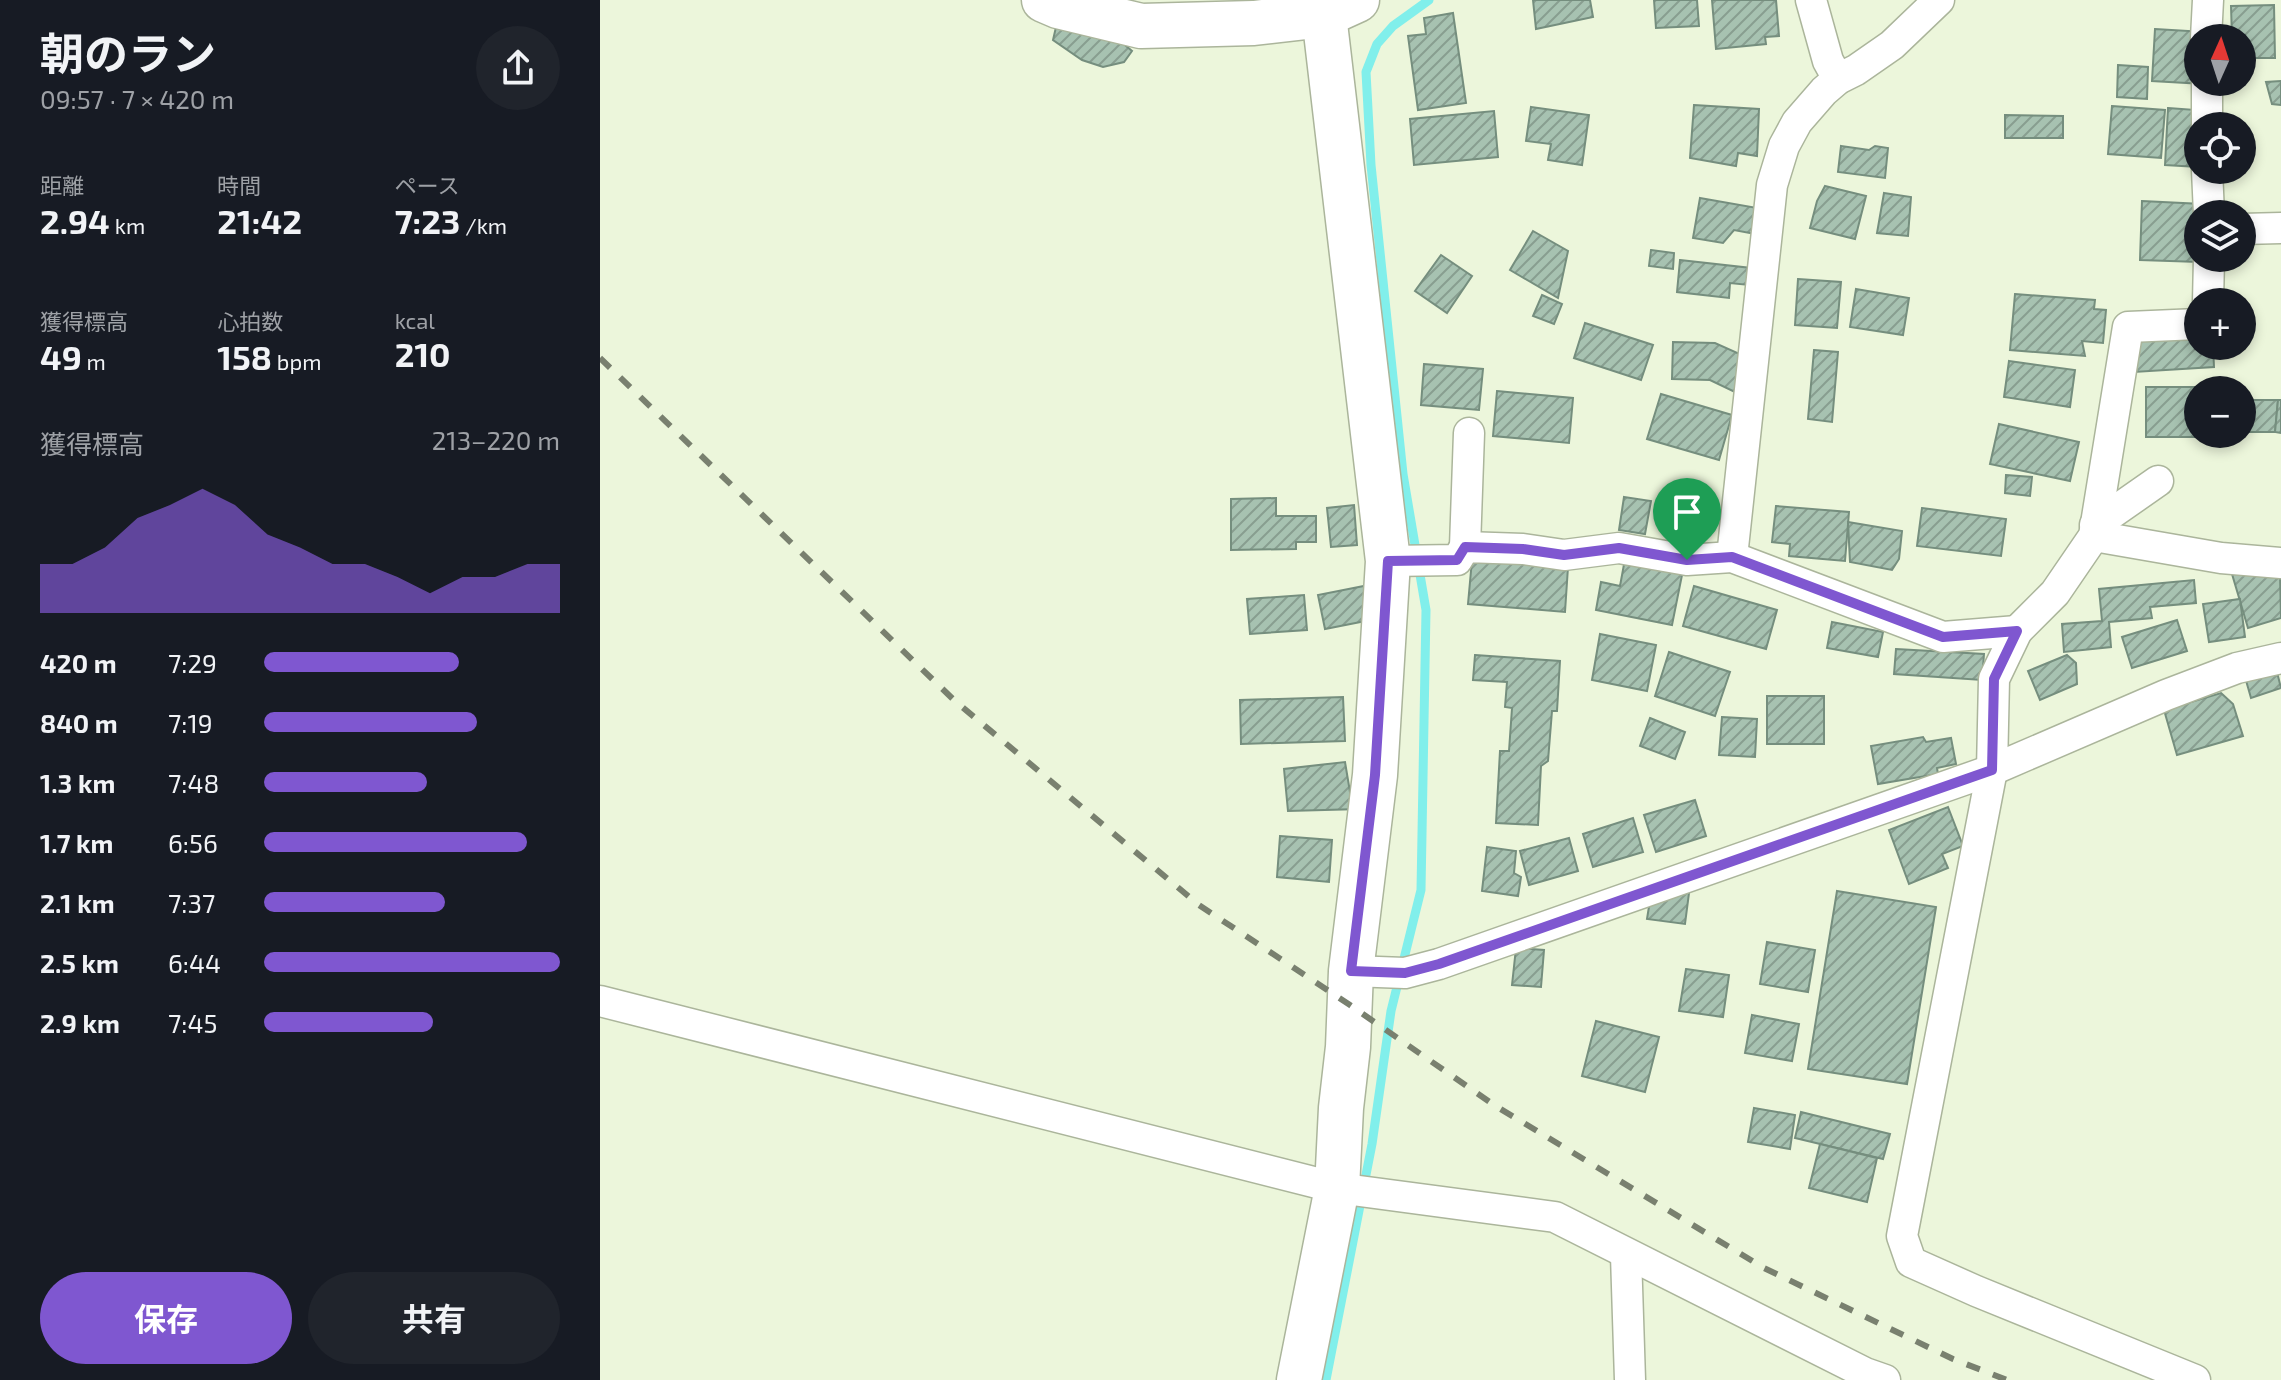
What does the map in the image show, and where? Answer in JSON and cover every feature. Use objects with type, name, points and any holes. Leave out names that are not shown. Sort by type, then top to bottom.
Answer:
[{"type":"street","points":[[1044,0],[1141,26],[1254,23],[1341,8],[1388,561],[1375,775],[1351,971],[1337,1188],[1299,1380]]},
{"type":"street","points":[[1811,0],[1828,61],[1838,79]]},
{"type":"street","points":[[1732,557],[1772,185],[1784,146],[1797,122],[1824,91],[1892,45],[1939,0]]},
{"type":"street","points":[[2207,24],[2208,0]]},
{"type":"street","points":[[2256,229],[2281,228]]},
{"type":"street","points":[[2094,530],[2128,327],[2184,325]]},
{"type":"street","points":[[1388,561],[1457,560],[1465,547],[1469,433]]},
{"type":"street","points":[[2158,481],[2094,530],[2055,593],[2017,631],[1994,679],[1992,770],[1902,1236],[1911,1262],[2195,1380]]},
{"type":"street","points":[[2094,530],[2221,558],[2281,563]]},
{"type":"street","points":[[1465,547],[1523,549],[1564,555],[1619,548],[1687,560],[1732,557],[1943,637],[2017,631]]},
{"type":"street","points":[[1351,971],[1405,973],[1439,964],[1992,770],[2166,695],[2237,668],[2281,658]]},
{"type":"street","points":[[600,1001],[1337,1188],[1555,1217],[1626,1255],[1885,1380]]},
{"type":"street","points":[[1626,1255],[1630,1380]]},
{"type":"building","points":[[1533,0],[1590,0],[1593,17],[1536,29]]},
{"type":"building","points":[[1654,0],[1697,0],[1699,26],[1656,28]]},
{"type":"building","points":[[1712,0],[1776,0],[1779,36],[1765,37],[1766,44],[1716,49]]},
{"type":"building","points":[[2274,5],[2275,58],[2256,58],[2256,24],[2232,24],[2231,6]]},
{"type":"building","points":[[1453,13],[1466,103],[1418,110],[1408,36],[1426,34],[1424,18]]},
{"type":"building","points":[[1056,27],[1106,29],[1132,51],[1124,62],[1103,67],[1082,60],[1053,40]]},
{"type":"building","points":[[2155,29],[2184,31],[2184,83],[2152,81]]},
{"type":"building","points":[[2118,65],[2148,67],[2147,99],[2117,97]]},
{"type":"building","points":[[2281,81],[2281,105],[2272,104],[2266,82]]},
{"type":"building","points":[[1694,105],[1759,109],[1757,156],[1738,153],[1736,166],[1690,158]]},
{"type":"building","points":[[2112,106],[2165,110],[2161,158],[2108,154]]},
{"type":"building","points":[[1531,107],[1589,115],[1582,165],[1548,160],[1551,144],[1526,141]]},
{"type":"building","points":[[2168,108],[2210,111],[2184,112],[2184,166],[2165,165]]},
{"type":"building","points":[[1494,111],[1498,157],[1414,165],[1410,119]]},
{"type":"building","points":[[2005,115],[2063,116],[2063,138],[2005,138]]},
{"type":"building","points":[[1841,146],[1869,150],[1875,146],[1888,148],[1885,178],[1838,172]]},
{"type":"building","points":[[1825,186],[1866,196],[1855,239],[1810,228],[1817,201]]},
{"type":"building","points":[[1884,193],[1911,197],[1908,236],[1877,233]]},
{"type":"building","points":[[1700,198],[1763,209],[1766,236],[1734,230],[1723,243],[1693,238]]},
{"type":"building","points":[[2142,201],[2184,203],[2184,261],[2140,260]]},
{"type":"building","points":[[1533,231],[1568,251],[1558,298],[1510,270]]},
{"type":"building","points":[[1651,250],[1674,253],[1673,269],[1649,266]]},
{"type":"building","points":[[1441,255],[1472,276],[1447,313],[1415,291]]},
{"type":"building","points":[[1680,260],[1751,268],[1749,285],[1730,283],[1729,298],[1677,292]]},
{"type":"building","points":[[1798,279],[1841,282],[1837,328],[1795,325]]},
{"type":"building","points":[[1856,289],[1909,298],[1903,335],[1850,327]]},
{"type":"building","points":[[2015,294],[2095,300],[2094,309],[2106,310],[2103,343],[2082,341],[2085,356],[2010,350]]},
{"type":"building","points":[[1542,295],[1562,304],[1554,324],[1533,316]]},
{"type":"building","points":[[1585,323],[1653,345],[1641,380],[1574,358]]},
{"type":"building","points":[[2184,327],[2184,360],[2214,360],[2214,367],[2134,372],[2132,330]]},
{"type":"building","points":[[1673,342],[1715,343],[1742,355],[1737,393],[1710,380],[1672,379]]},
{"type":"building","points":[[1814,350],[1838,352],[1832,422],[1808,419]]},
{"type":"building","points":[[2009,361],[2075,370],[2070,407],[2004,397]]},
{"type":"building","points":[[1424,364],[1483,369],[1479,410],[1421,405]]},
{"type":"building","points":[[2146,387],[2184,387],[2184,437],[2146,437]]},
{"type":"building","points":[[1497,391],[1573,398],[1569,443],[1493,436]]},
{"type":"building","points":[[1661,394],[1732,415],[1719,460],[1647,439]]},
{"type":"building","points":[[2256,400],[2278,400],[2275,432],[2256,432]]},
{"type":"building","points":[[2278,400],[2281,400],[2281,433],[2275,432]]},
{"type":"building","points":[[1999,424],[2079,442],[2070,481],[1990,464]]},
{"type":"building","points":[[2006,475],[2032,477],[2030,496],[2005,493]]},
{"type":"building","points":[[1624,497],[1651,501],[1645,534],[1619,530]]},
{"type":"building","points":[[1276,498],[1276,516],[1316,516],[1316,542],[1296,542],[1296,549],[1231,550],[1231,499]]},
{"type":"building","points":[[1354,505],[1357,545],[1331,547],[1327,508]]},
{"type":"building","points":[[1776,506],[1849,512],[1845,561],[1789,556],[1790,544],[1772,542]]},
{"type":"building","points":[[1922,508],[2006,519],[2001,556],[1917,546]]},
{"type":"building","points":[[1848,522],[1902,531],[1899,559],[1892,570],[1850,562]]},
{"type":"building","points":[[1625,559],[1683,570],[1672,625],[1596,610],[1601,582],[1620,586]]},
{"type":"building","points":[[1472,560],[1568,567],[1565,612],[1468,604]]},
{"type":"building","points":[[2232,574],[2280,574],[2281,618],[2248,628]]},
{"type":"building","points":[[2194,580],[2196,603],[2150,607],[2152,618],[2109,622],[2111,647],[2064,652],[2062,624],[2102,621],[2099,589]]},
{"type":"building","points":[[1374,584],[1381,618],[1325,629],[1318,595]]},
{"type":"building","points":[[1694,586],[1777,610],[1766,649],[1683,626]]},
{"type":"building","points":[[1304,595],[1307,630],[1250,634],[1247,599]]},
{"type":"building","points":[[2240,599],[2245,637],[2209,642],[2203,604]]},
{"type":"building","points":[[2177,620],[2187,651],[2132,668],[2122,637]]},
{"type":"building","points":[[1832,622],[1883,632],[1878,657],[1827,648]]},
{"type":"building","points":[[1600,634],[1656,645],[1647,691],[1592,680]]},
{"type":"building","points":[[1896,649],[1984,654],[1982,680],[1894,674]]},
{"type":"building","points":[[1669,652],[1730,672],[1715,716],[1655,696]]},
{"type":"building","points":[[1475,655],[1560,661],[1557,711],[1552,711],[1548,761],[1541,766],[1538,825],[1496,823],[1500,751],[1509,751],[1512,708],[1505,707],[1507,682],[1473,680]]},
{"type":"building","points":[[2067,655],[2076,663],[2077,684],[2040,700],[2028,671]]},
{"type":"building","points":[[2276,668],[2281,688],[2251,698],[2245,677]]},
{"type":"building","points":[[2221,693],[2233,704],[2243,736],[2177,755],[2164,710]]},
{"type":"building","points":[[1767,696],[1824,696],[1824,744],[1767,744]]},
{"type":"building","points":[[1343,697],[1345,741],[1241,744],[1240,700]]},
{"type":"building","points":[[1722,717],[1757,719],[1755,757],[1719,755]]},
{"type":"building","points":[[1650,718],[1685,732],[1675,759],[1640,746]]},
{"type":"building","points":[[1923,737],[1926,742],[1951,738],[1956,764],[1937,768],[1938,774],[1878,784],[1871,746]]},
{"type":"building","points":[[1345,762],[1351,798],[1360,809],[1288,811],[1284,769]]},
{"type":"building","points":[[1695,800],[1706,836],[1656,852],[1644,815]]},
{"type":"building","points":[[1948,807],[1963,846],[1942,854],[1948,868],[1909,884],[1889,830]]},
{"type":"building","points":[[1633,818],[1643,852],[1593,867],[1583,834]]},
{"type":"building","points":[[1280,836],[1332,840],[1329,882],[1277,877]]},
{"type":"building","points":[[1569,838],[1578,871],[1529,885],[1520,851]]},
{"type":"building","points":[[1487,847],[1516,851],[1514,873],[1521,877],[1518,896],[1482,891]]},
{"type":"building","points":[[1652,888],[1689,893],[1685,924],[1647,919]]},
{"type":"building","points":[[1837,891],[1936,907],[1907,1084],[1808,1069]]},
{"type":"building","points":[[1767,942],[1815,950],[1808,992],[1760,984]]},
{"type":"building","points":[[1516,948],[1544,950],[1541,987],[1512,985]]},
{"type":"building","points":[[1686,969],[1729,975],[1723,1017],[1679,1011]]},
{"type":"building","points":[[1752,1015],[1799,1024],[1792,1061],[1745,1053]]},
{"type":"building","points":[[1596,1021],[1659,1037],[1645,1092],[1582,1076]]},
{"type":"building","points":[[1754,1108],[1795,1115],[1790,1149],[1748,1142]]},
{"type":"building","points":[[1801,1112],[1890,1134],[1883,1159],[1795,1138]]},
{"type":"building","points":[[1820,1144],[1877,1158],[1867,1202],[1809,1188]]},
{"type":"waterway","points":[[1326,1380],[1372,1144],[1391,1011],[1421,890],[1426,610],[1403,474],[1371,165],[1366,72],[1377,44],[1393,26],[1429,0]]},
{"type":"railway","points":[[600,358],[955,701],[1199,905],[1494,1105],[1764,1268],[1953,1359],[2007,1380]]},
{"type":"route","points":[[1465,547],[1523,549],[1564,555],[1619,548],[1687,560],[1732,557],[1943,637],[2017,631],[1994,679],[1992,770],[1439,964],[1405,973],[1351,971],[1375,775],[1388,561],[1457,560],[1465,547]]}]
